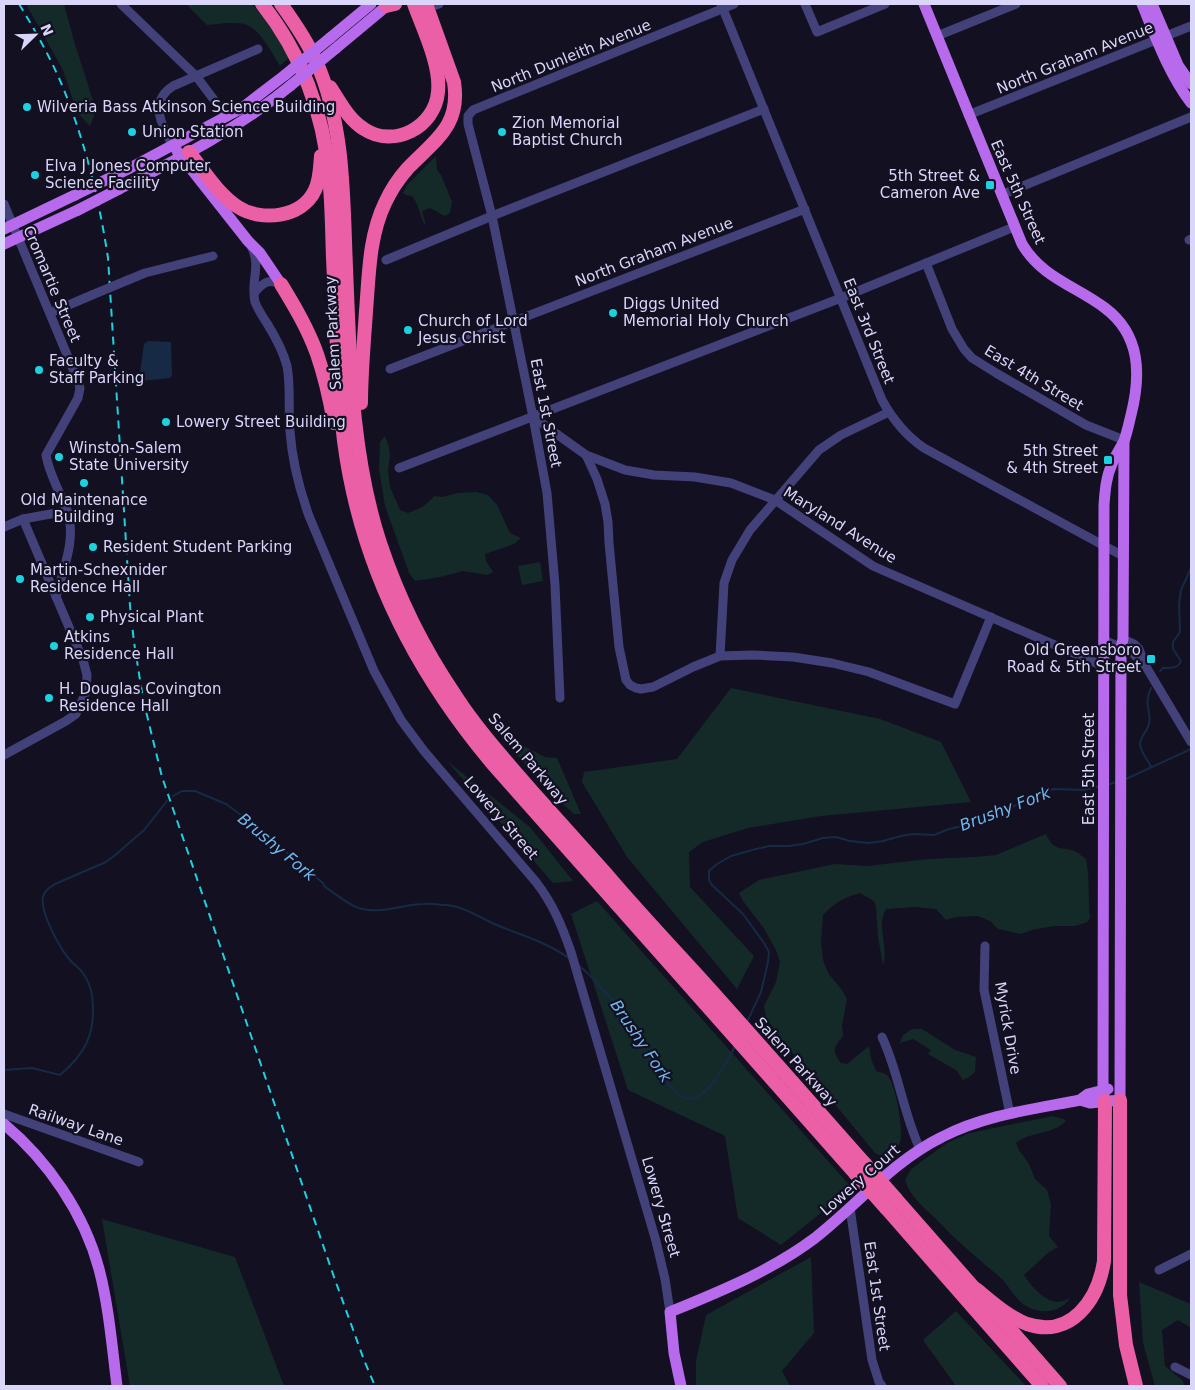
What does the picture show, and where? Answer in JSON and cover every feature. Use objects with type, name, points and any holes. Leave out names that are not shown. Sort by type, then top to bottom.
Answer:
[{"type":"highway","name":"Salem Parkway","points":[[262,4],[282,32],[301,66],[314,101],[323,138],[329,176],[339,393],[345,444],[354,494],[378,575],[394,614],[418,660],[445,703],[497,770],[711,1000],[891,1204],[1042,1386]]},
{"type":"highway","name":"Salem Parkway","points":[[281,4],[303,36],[321,72],[335,122],[341,162],[354,417],[361,466],[376,531],[396,586],[417,631],[455,696],[485,736],[638,911],[711,1000]]},
{"type":"highway","points":[[404,4],[410,7],[426,6]]},
{"type":"highway","points":[[321,72],[347,114],[365,130],[379,136],[386,136],[401,135],[414,130],[425,121],[438,99],[438,76],[426,6]]},
{"type":"highway","points":[[361,466],[361,376],[370,262],[376,226],[384,204],[395,184],[442,134],[452,115],[456,102],[452,75],[426,6]]},
{"type":"highway","points":[[185,154],[238,207],[254,215],[272,216],[298,208],[311,197],[318,182],[323,138]]},
{"type":"highway","points":[[281,284],[305,326],[317,354],[354,494]]},
{"type":"highway","points":[[1120,1094],[1120,1295],[1126,1345],[1136,1386]]},
{"type":"highway","points":[[976,1289],[1015,1318],[1028,1324],[1042,1327],[1057,1325],[1072,1319],[1089,1303],[1100,1281],[1104,1252],[1104,1095]]},
{"type":"highway","name":"Salem Parkway","points":[[891,1204],[976,1289],[1008,1329],[1060,1386]]},
{"type":"main road","points":[[8,227],[130,168],[227,117],[256,98],[371,4]]},
{"type":"main road","name":"East 5th Street","points":[[924,4],[1014,227],[1026,251],[1037,265],[1056,279],[1107,309],[1122,324],[1135,351],[1137,362],[1134,404],[1124,440],[1111,466],[1106,485],[1104,505],[1104,1095]]},
{"type":"main road","points":[[1142,4],[1161,39],[1191,84]]},
{"type":"main road","points":[[1152,4],[1161,39],[1179,87],[1191,104]]},
{"type":"main road","points":[[4,244],[119,189],[249,118],[390,5]]},
{"type":"main road","points":[[173,146],[185,154],[248,241],[260,253],[281,284]]},
{"type":"main road","name":"East 5th Street","points":[[1120,1094],[1124,440]]},
{"type":"main road","name":"Lowery Court","points":[[670,1312],[771,1267],[815,1238],[899,1164],[943,1136],[968,1125],[1010,1114],[1080,1100],[1090,1103],[1104,1095],[1120,1094]]},
{"type":"main road","points":[[4,1124],[27,1145],[53,1176],[64,1191],[84,1228],[103,1282],[117,1386]]},
{"type":"main road","name":"Lowery Street","points":[[670,1312],[674,1353],[681,1386]]},
{"type":"street","points":[[121,4],[196,76],[227,117]]},
{"type":"street","name":"North Dunleith Avenue","points":[[473,110],[721,6],[734,4]]},
{"type":"street","points":[[805,4],[817,32],[885,4]]},
{"type":"street","points":[[937,36],[1016,4]]},
{"type":"street","name":"East 3rd Street","points":[[721,6],[889,412],[904,432],[924,448],[1123,556]]},
{"type":"street","name":"North Graham Avenue","points":[[968,115],[1191,26]]},
{"type":"street","points":[[173,146],[161,122],[159,110],[162,98],[168,89],[258,49]]},
{"type":"street","points":[[386,260],[492,216],[764,109]]},
{"type":"street","name":"East 1st Street","points":[[473,110],[467,120],[492,216],[514,321],[533,417],[549,514],[555,585],[560,698]]},
{"type":"street","points":[[1001,195],[1191,117]]},
{"type":"street","name":"Cromartie Street","points":[[4,204],[8,227],[18,238],[80,388],[78,398],[46,455],[54,482],[67,511],[71,531],[56,597]]},
{"type":"street","name":"North Graham Avenue","points":[[390,369],[805,209]]},
{"type":"street","points":[[399,468],[841,298],[1014,227]]},
{"type":"street","name":"Lowery Street","points":[[248,241],[256,260],[254,279],[256,304],[280,345],[288,370],[293,464],[309,516],[374,671],[391,704],[412,736],[544,892],[555,910],[566,938],[656,1241],[670,1312]]},
{"type":"street","points":[[50,313],[145,273],[213,256]]},
{"type":"street","name":"East 4th Street","points":[[926,263],[952,329],[964,350],[972,358],[1086,425],[1124,440]]},
{"type":"street","points":[[255,292],[268,281],[281,284]]},
{"type":"street","points":[[720,656],[723,596],[727,571],[750,530],[819,450],[841,435],[889,412]]},
{"type":"street","name":"Maryland Avenue","points":[[533,417],[586,455],[625,470],[654,475],[695,476],[731,483],[775,500],[873,566],[1103,666]]},
{"type":"street","points":[[586,455],[597,479],[605,504],[619,646],[626,680],[636,688],[653,687],[720,656],[793,657],[832,662],[869,672],[955,704],[991,617]]},
{"type":"street","points":[[4,527],[23,519],[67,511]]},
{"type":"street","points":[[5,752],[76,714],[86,692],[87,675],[83,660],[23,519]]},
{"type":"street","points":[[1103,640],[1134,644],[1138,647],[1145,665],[1190,740]]},
{"type":"street","name":"Myrick Drive","points":[[985,946],[984,990],[1010,1114]]},
{"type":"street","points":[[882,1037],[920,1149]]},
{"type":"street","name":"Railway Lane","points":[[4,1114],[139,1162]]},
{"type":"street","name":"East 1st Street","points":[[850,1208],[872,1360],[882,1386]]},
{"type":"street","points":[[1159,1270],[1191,1254]]},
{"type":"street","points":[[1175,1367],[1191,1374]]},
{"type":"green space","points":[[26,4],[64,4],[96,110],[90,126],[77,112],[63,70]]},
{"type":"green space","points":[[186,4],[252,4],[272,30],[289,58],[280,66],[263,39],[251,27],[236,23],[207,25]]},
{"type":"green space","points":[[436,156],[437,170],[452,202],[450,213],[445,216],[430,208],[424,210],[422,212],[426,225],[412,196],[403,193],[407,185]]},
{"type":"green space","points":[[385,436],[390,456],[388,471],[390,487],[400,510],[408,513],[426,504],[434,496],[442,497],[458,493],[476,492],[488,495],[497,505],[510,533],[521,538],[514,544],[485,554],[486,561],[493,572],[487,575],[463,571],[415,581],[409,573],[385,506],[379,469],[380,442]]},
{"type":"green space","points":[[540,562],[543,581],[522,585],[518,566]]},
{"type":"green space","points":[[731,688],[880,719],[941,742],[971,802],[821,816],[748,828],[703,842],[689,852],[690,887],[754,956],[737,989],[627,857],[582,782],[584,772],[677,759]]},
{"type":"green space","points":[[503,733],[545,757],[557,758],[581,814],[574,814],[556,798],[516,754]]},
{"type":"green space","points":[[447,761],[530,827],[573,881],[553,883]]},
{"type":"green space","points":[[1046,834],[1056,847],[1076,852],[1086,859],[1090,918],[1087,922],[1075,926],[1054,926],[1032,930],[1021,934],[998,929],[990,921],[978,916],[956,917],[946,920],[936,909],[915,907],[886,909],[882,922],[885,951],[883,965],[874,901],[860,893],[840,901],[823,915],[821,943],[823,960],[828,973],[847,999],[842,1025],[843,1036],[836,1046],[836,1055],[841,1063],[847,1064],[869,1046],[871,1059],[876,1071],[887,1075],[894,1088],[901,1139],[894,1151],[883,1156],[876,1154],[781,1039],[766,1017],[764,1006],[776,982],[780,962],[776,950],[763,927],[739,893],[759,880],[835,864],[867,866],[928,859],[996,855]]},
{"type":"green space","points":[[597,901],[852,1188],[781,1245],[738,1218],[725,1136],[628,1090],[571,914]]},
{"type":"green space","points":[[912,1029],[922,1029],[955,1050],[976,1057],[975,1072],[963,1080],[956,1070],[928,1054],[931,1050],[913,1039],[900,1043],[903,1035]]},
{"type":"green space","points":[[1053,1116],[1066,1120],[1057,1128],[1029,1136],[1016,1143],[1029,1164],[1035,1179],[1047,1190],[1051,1204],[1049,1236],[1058,1247],[1049,1252],[1024,1275],[1035,1289],[1048,1299],[1058,1302],[1070,1298],[1057,1309],[1041,1311],[1025,1306],[1001,1278],[958,1241],[922,1205],[910,1191],[905,1180],[911,1169],[947,1143],[967,1134]]},
{"type":"green space","points":[[102,1219],[235,1257],[284,1386],[130,1386]]},
{"type":"green space","points":[[811,1257],[814,1333],[782,1371],[790,1386],[696,1386],[696,1361],[706,1315]]},
{"type":"green space","points":[[1139,1282],[1191,1304],[1191,1328],[1178,1320],[1162,1330],[1165,1366],[1183,1381],[1184,1386],[1155,1386],[1143,1343]]},
{"type":"green space","points":[[956,1311],[1026,1386],[956,1386],[923,1340]]},
{"type":"water","points":[[148,341],[171,342],[172,375],[170,378],[139,380],[144,344]]},
{"type":"waterway","points":[[1160,671],[1163,668],[1176,667],[1181,661],[1173,649],[1173,642],[1180,632],[1179,604],[1181,590],[1191,568]]},
{"type":"waterway","points":[[1151,688],[1148,700],[1150,718],[1140,745],[1151,767]]},
{"type":"waterway","name":"Brushy Fork","points":[[1126,779],[1191,749]]},
{"type":"waterway","name":"Brushy Fork","points":[[1107,785],[1116,782]]},
{"type":"waterway","name":"Brushy Fork","points":[[747,1022],[761,992],[769,952],[743,914],[709,880],[709,871],[717,864],[731,856],[756,849],[769,846],[803,844],[823,838],[836,837],[868,843],[913,834],[934,835],[949,829],[976,823],[1053,789],[1084,790],[1100,786]]},
{"type":"waterway","name":"Brushy Fork","points":[[173,796],[182,791],[195,791],[226,804],[252,823],[323,883],[324,886],[356,907],[382,910],[415,904],[453,906],[541,943],[570,959]]},
{"type":"waterway","name":"Brushy Fork","points":[[4,1070],[32,1068],[60,1075],[82,1051],[92,1026],[93,1000],[89,983],[65,954],[50,928],[44,909],[43,900],[45,892],[55,884],[106,862],[144,830],[167,801]]},
{"type":"waterway","name":"Brushy Fork","points":[[579,966],[619,1007],[662,1075],[681,1096],[689,1099],[703,1093],[728,1061],[735,1046]]},
{"type":"railway","points":[[19,4],[62,85],[78,127],[96,192],[108,258],[130,606],[134,642],[143,699],[162,777],[334,1277],[375,1386]]},
{"type":"place","name":"Wilveria Bass Atkinson Science Building","points":[[27,107]]},
{"type":"place","name":"Union Station","points":[[132,132]]},
{"type":"place","name":"Zion Memorial Baptist Church","points":[[502,132]]},
{"type":"place","name":"Elva J Jones Computer Science Facility","points":[[35,175]]},
{"type":"place","name":"5th Street & Cameron Ave","points":[[990,185]]},
{"type":"place","name":"Diggs United Memorial Holy Church","points":[[613,313]]},
{"type":"place","name":"Church of Lord Jesus Christ","points":[[408,330]]},
{"type":"place","name":"Faculty & Staff Parking","points":[[39,370]]},
{"type":"place","name":"Lowery Street Building","points":[[166,422]]},
{"type":"place","name":"Winston-Salem State University","points":[[59,457]]},
{"type":"place","name":"5th Street & 4th Street","points":[[1108,460]]},
{"type":"place","name":"Old Maintenance Building","points":[[84,483]]},
{"type":"place","name":"Resident Student Parking","points":[[93,547]]},
{"type":"place","name":"Martin-Schexnider Residence Hall","points":[[20,579]]},
{"type":"place","name":"Physical Plant","points":[[90,617]]},
{"type":"place","name":"Atkins Residence Hall","points":[[54,646]]},
{"type":"place","name":"Old Greensboro Road & 5th Street","points":[[1151,659]]},
{"type":"place","name":"H. Douglas Covington Residence Hall","points":[[49,698]]}]
